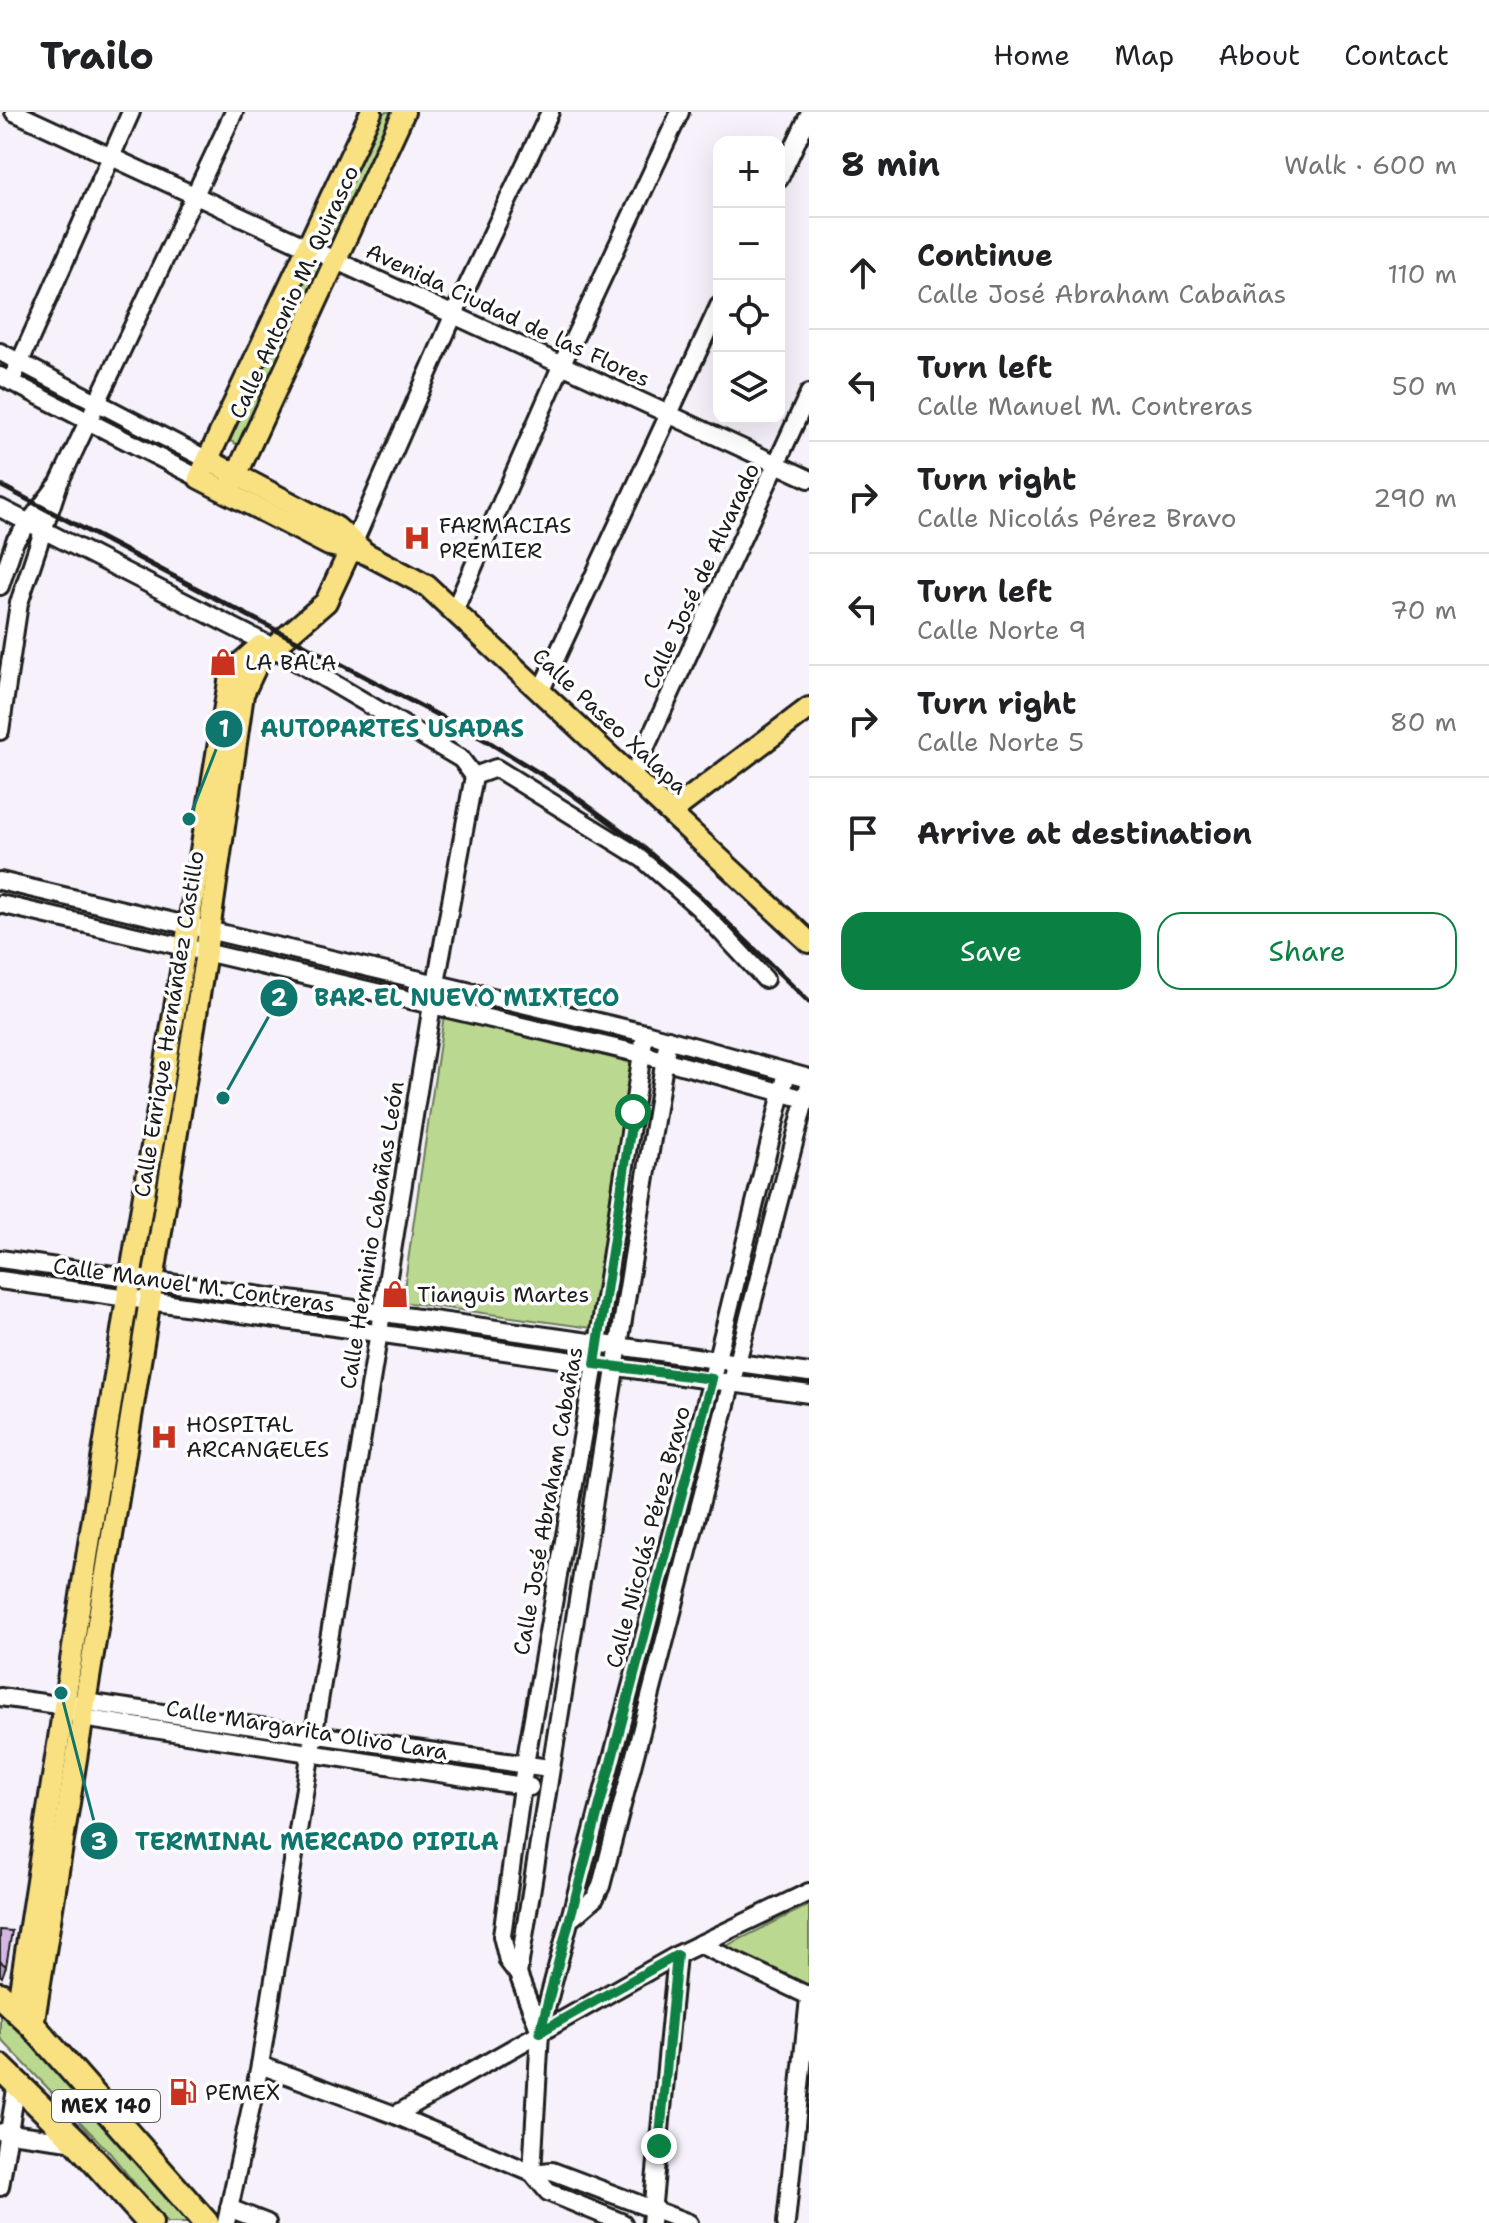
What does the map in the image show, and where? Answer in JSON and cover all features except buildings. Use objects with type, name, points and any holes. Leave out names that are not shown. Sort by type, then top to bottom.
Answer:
[{"type":"highway","name":"MEX 140","points":[[17,2010],[206,2223]]},
{"type":"highway","name":"MEX 140","points":[[8,2075],[77,2142],[150,2223]]},
{"type":"main road","name":"Calle Antonio M. Quirasco","points":[[203,469],[371,112]]},
{"type":"main road","name":"Calle Antonio M. Quirasco","points":[[232,484],[404,112]]},
{"type":"main road","name":"Calle Paseo Xalapa","points":[[203,469],[336,527],[356,549],[401,569],[455,609],[809,942]]},
{"type":"main road","name":"Calle Enrique Hernández Castillo","points":[[17,2010],[77,1709],[151,1292],[198,928],[243,694],[252,670],[269,646],[302,624],[326,602],[356,549]]},
{"type":"main road","points":[[671,812],[806,716]]},
{"type":"main road","name":"Calle Enrique Hernández Castillo","points":[[77,1709],[129,1289],[196,949]]},
{"type":"street","name":"Avenida Ciudad de las Flores","points":[[14,112],[809,479]]},
{"type":"street","points":[[6,379],[20,363],[131,112]]},
{"type":"street","points":[[0,731],[2,699],[35,526],[59,483],[234,112]]},
{"type":"street","points":[[356,549],[454,314],[550,112]]},
{"type":"street","points":[[455,609],[562,364],[680,112]]},
{"type":"street","points":[[785,166],[809,115]]},
{"type":"street","points":[[541,690],[713,319]]},
{"type":"street","name":"Calle Paseo Xalapa","points":[[0,352],[96,403],[203,469]]},
{"type":"street","name":"Calle Paseo Xalapa","points":[[6,379],[88,422],[203,469]]},
{"type":"street","name":"Calle José de Alvarado","points":[[632,777],[809,393]]},
{"type":"street","points":[[0,508],[269,646],[461,759],[474,776],[496,768],[643,859],[699,908],[765,979]]},
{"type":"street","points":[[0,586],[15,541],[35,526]]},
{"type":"street","name":"Calle Herminio Cabañas León","points":[[227,2215],[260,2065],[432,1005],[474,776]]},
{"type":"street","points":[[0,881],[436,982],[645,1033],[809,1078]]},
{"type":"street","points":[[0,904],[641,1054],[782,1093],[807,1092]]},
{"type":"street","name":"Calle José Abraham Cabañas","points":[[540,2032],[518,1974],[503,1949],[502,1936],[521,1786],[595,1364],[645,1033]]},
{"type":"street","name":"Calle José Abraham Cabañas","points":[[518,1974],[545,1790],[617,1366],[668,1039]]},
{"type":"street","name":"Calle Nicolás Pérez Bravo","points":[[540,2032],[712,1379],[787,1072]]},
{"type":"street","name":"Calle Nicolás Pérez Bravo","points":[[572,1919],[595,1898],[601,1886],[735,1382],[807,1092]]},
{"type":"street","name":"Calle Manuel M. Contreras","points":[[0,1259],[129,1289]]},
{"type":"street","name":"Calle Manuel M. Contreras","points":[[0,1280],[151,1292],[378,1333],[809,1394]]},
{"type":"street","name":"Calle Manuel M. Contreras","points":[[151,1292],[381,1313],[809,1373]]},
{"type":"street","name":"Calle Margarita Olivo Lara","points":[[0,1697],[545,1790]]},
{"type":"street","name":"Calle Margarita Olivo Lara","points":[[77,1709],[312,1734],[549,1768]]},
{"type":"street","points":[[395,2115],[677,1955],[809,1892]]},
{"type":"street","points":[[699,1944],[809,1997],[786,2223]]},
{"type":"street","points":[[652,2216],[677,1955]]},
{"type":"street","points":[[532,2173],[540,2032]]},
{"type":"street","points":[[260,2065],[395,2115],[532,2173],[548,2192],[623,2223]]},
{"type":"street","points":[[0,2187],[8,2075]]},
{"type":"street","points":[[4,2132],[77,2142]]},
{"type":"street","points":[[532,2173],[552,2171],[652,2216],[689,2223]]},
{"type":"street","points":[[227,2215],[267,2223]]},
{"type":"green space","points":[[384,112],[397,112],[340,234],[329,229]]},
{"type":"green space","points":[[309,263],[322,269],[243,447],[230,441]]},
{"type":"green space","points":[[444,1015],[632,1063],[591,1328],[402,1302]]},
{"type":"green space","points":[[809,1905],[809,1987],[710,1954]]},
{"type":"green space","points":[[0,2010],[23,2026],[199,2223],[167,2223],[109,2152],[0,2038]]},
{"type":"railway","points":[[0,485],[487,741],[565,789],[633,839],[701,897],[809,1002]]},
{"type":"place","name":"FARMACIAS PREMIER","points":[[417,538]]},
{"type":"place","name":"LA BALA","points":[[223,662]]},
{"type":"place","name":"AUTOPARTES USADAS","points":[[189,819]]},
{"type":"place","name":"BAR EL NUEVO MIXTECO","points":[[223,1098]]},
{"type":"place","name":"Tianguis Martes","points":[[395,1294]]},
{"type":"place","name":"HOSPITAL ARCANGELES","points":[[164,1437]]},
{"type":"place","name":"TERMINAL MERCADO PIPILA","points":[[61,1693]]},
{"type":"place","name":"PEMEX","points":[[183,2092]]},
{"type":"route","points":[[633,1112],[595,1364],[712,1379],[540,2032],[677,1955],[659,2146]]}]
